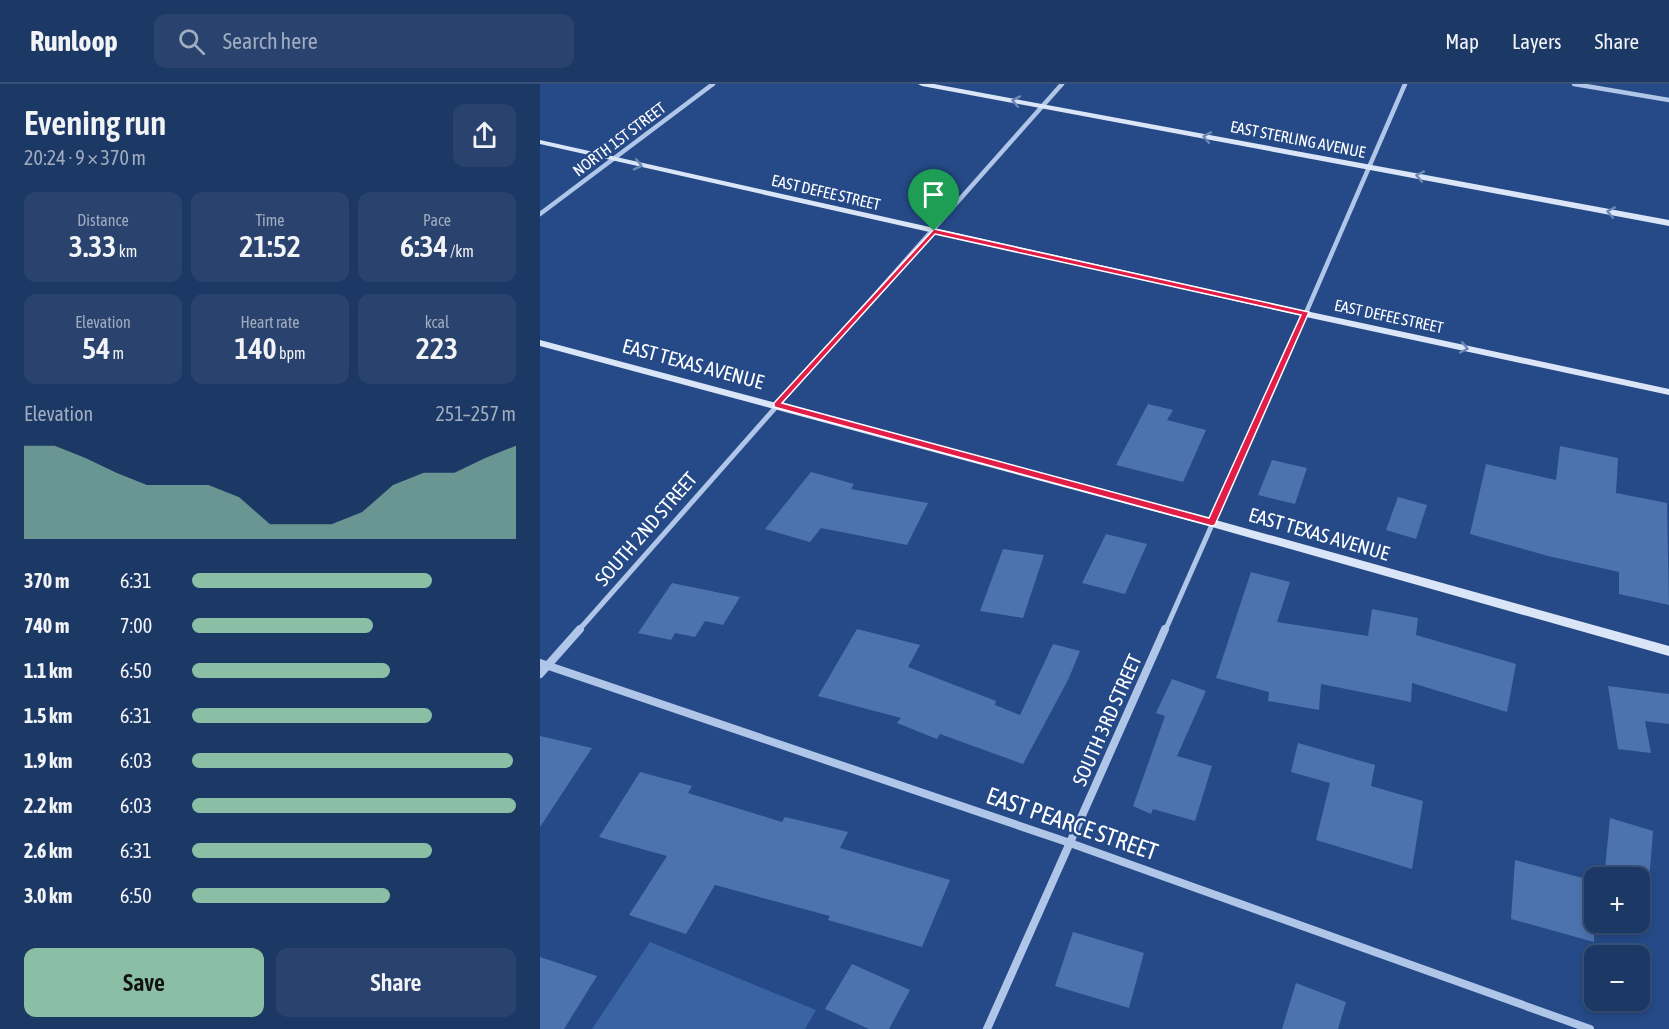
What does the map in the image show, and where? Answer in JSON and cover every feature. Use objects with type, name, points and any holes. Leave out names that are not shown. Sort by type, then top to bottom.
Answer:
[{"type":"main road","name":"EAST STERLING AVENUE","points":[[922,84],[1669,223]]},
{"type":"main road","name":"EAST DEFEE STREET","points":[[540,142],[1306,314],[1669,392]]},
{"type":"main road","name":"EAST TEXAS AVENUE","points":[[540,343],[1212,523],[1669,651]]},
{"type":"street","name":"NORTH 1ST STREET","points":[[540,214],[713,84]]},
{"type":"street","name":"SOUTH 2ND STREET","points":[[540,674],[544,664],[934,231],[1062,84]]},
{"type":"street","name":"SOUTH 3RD STREET","points":[[987,1029],[1306,314],[1405,84]]},
{"type":"street","points":[[1574,84],[1669,99]]},
{"type":"street","name":"EAST PEARCE STREET","points":[[544,664],[1070,843],[1590,1029]]},
{"type":"shaded area","points":[[650,942],[816,1010],[805,1029],[592,1029]]},
{"type":"building","points":[[1148,404],[1173,410],[1167,420],[1206,430],[1183,482],[1116,465]]},
{"type":"building","points":[[1560,446],[1618,458],[1616,493],[1667,503],[1669,605],[1619,594],[1619,572],[1548,556],[1470,534],[1486,464],[1556,480]]},
{"type":"building","points":[[1272,460],[1307,468],[1295,504],[1258,495]]},
{"type":"building","points":[[811,472],[854,484],[851,489],[928,503],[907,545],[821,528],[810,542],[765,529]]},
{"type":"building","points":[[1398,497],[1427,505],[1416,539],[1386,530]]},
{"type":"building","points":[[1106,534],[1147,544],[1125,594],[1082,583]]},
{"type":"building","points":[[1003,549],[1044,555],[1023,618],[980,611]]},
{"type":"building","points":[[1251,572],[1290,582],[1277,622],[1368,636],[1372,609],[1418,618],[1416,635],[1516,664],[1507,712],[1412,683],[1411,702],[1321,684],[1319,710],[1268,701],[1269,692],[1216,678]]},
{"type":"building","points":[[672,583],[740,597],[723,625],[705,621],[695,637],[675,633],[671,640],[638,633]]},
{"type":"building","points":[[857,629],[920,645],[908,667],[996,701],[995,705],[1020,715],[1053,644],[1080,651],[1068,680],[1023,764],[940,734],[937,739],[897,723],[901,718],[818,696]]},
{"type":"building","points":[[1172,679],[1206,691],[1177,756],[1212,766],[1195,821],[1153,809],[1151,814],[1133,806],[1165,716],[1156,713]]},
{"type":"building","points":[[1608,686],[1669,694],[1669,724],[1645,721],[1651,753],[1618,749]]},
{"type":"building","points":[[540,736],[592,748],[540,827]]},
{"type":"building","points":[[1298,743],[1375,765],[1371,786],[1423,801],[1412,869],[1316,840],[1330,783],[1291,772]]},
{"type":"building","points":[[640,772],[692,786],[688,793],[782,822],[785,817],[848,832],[840,848],[950,880],[922,947],[828,920],[830,916],[715,885],[686,934],[629,915],[667,856],[599,837]]},
{"type":"building","points":[[1610,818],[1653,831],[1650,869],[1650,867],[1605,867]]},
{"type":"building","points":[[1515,860],[1584,878],[1584,933],[1594,933],[1594,942],[1511,919]]},
{"type":"building","points":[[1073,932],[1144,953],[1129,1008],[1055,986]]},
{"type":"building","points":[[540,957],[597,976],[564,1029],[540,1029]]},
{"type":"building","points":[[852,964],[910,990],[889,1029],[869,1029],[825,1009]]},
{"type":"building","points":[[1296,983],[1346,1002],[1338,1029],[1282,1029]]},
{"type":"route","points":[[934,231],[1306,314],[1212,523],[777,405],[934,231]]}]
